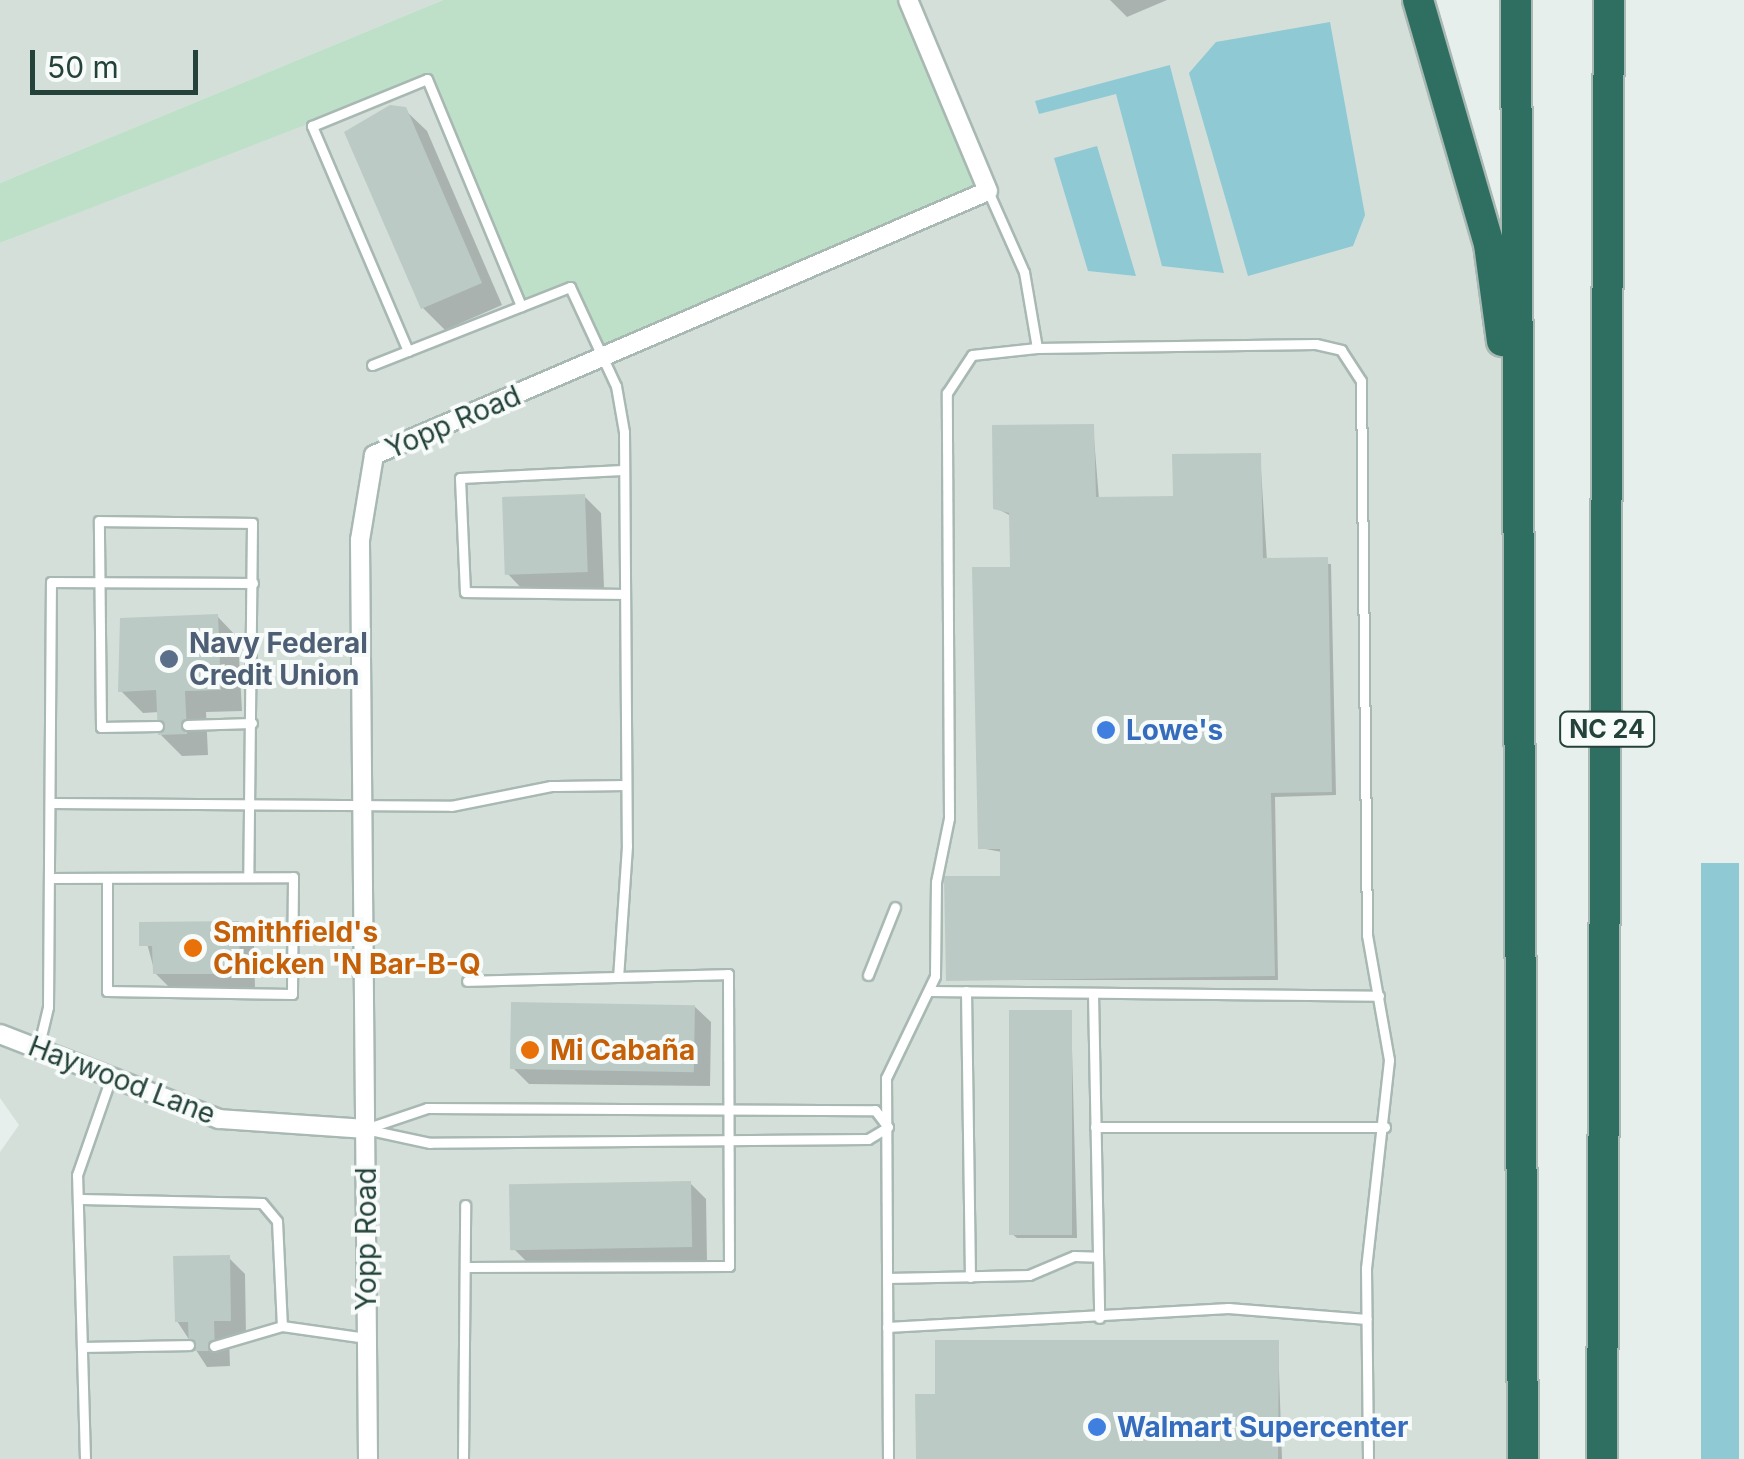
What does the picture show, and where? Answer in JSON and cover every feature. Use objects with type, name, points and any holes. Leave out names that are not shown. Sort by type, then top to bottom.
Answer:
[{"type":"highway","points":[[1418,0],[1489,244],[1519,467]]},
{"type":"highway","name":"NC 24","points":[[1516,0],[1523,1459]]},
{"type":"highway","name":"NC 24","points":[[1602,1459],[1609,0]]},
{"type":"highway","points":[[1611,125],[1620,0]]},
{"type":"street","points":[[908,0],[988,191]]},
{"type":"street","name":"Yopp Road","points":[[368,1459],[360,540],[374,455],[988,191]]},
{"type":"street","name":"Haywood Lane","points":[[0,1034],[110,1080],[219,1119],[365,1129]]},
{"type":"lane","points":[[408,351],[312,126],[428,79],[521,306]]},
{"type":"lane","points":[[988,191],[1024,272],[1037,348]]},
{"type":"lane","points":[[372,365],[570,286],[603,357],[624,426],[626,786],[618,977]]},
{"type":"lane","points":[[888,1459],[886,1078],[929,991],[949,818],[947,393],[972,354],[1037,348],[1316,344],[1356,366],[1367,935],[1389,1060],[1367,1319],[1368,1459]]},
{"type":"lane","points":[[623,470],[460,478],[465,592],[624,594]]},
{"type":"lane","points":[[158,726],[102,727],[99,521],[252,522],[252,804],[248,877]]},
{"type":"lane","points":[[38,1049],[51,878],[51,582],[252,582]]},
{"type":"lane","points":[[187,725],[252,723]]},
{"type":"lane","points":[[52,802],[481,804],[551,786],[626,786]]},
{"type":"lane","points":[[51,878],[293,876],[292,994],[108,991],[106,878]]},
{"type":"lane","points":[[868,975],[894,907]]},
{"type":"lane","points":[[466,1267],[729,1266],[728,974],[467,981]]},
{"type":"lane","points":[[929,991],[1378,996]]},
{"type":"lane","points":[[966,991],[970,1276]]},
{"type":"lane","points":[[1093,993],[1099,1318]]},
{"type":"lane","points":[[85,1459],[81,1153],[110,1080]]},
{"type":"lane","points":[[365,1129],[427,1108],[875,1110],[888,1127]]},
{"type":"lane","points":[[1095,1127],[1385,1126]]},
{"type":"lane","points":[[365,1129],[430,1144],[868,1139],[888,1127]]},
{"type":"lane","points":[[82,1199],[262,1203],[277,1222],[282,1326]]},
{"type":"lane","points":[[463,1459],[465,1205]]},
{"type":"lane","points":[[888,1278],[1030,1276],[1074,1256],[1098,1257]]},
{"type":"lane","points":[[888,1326],[1099,1318],[1228,1308],[1367,1319]]},
{"type":"lane","points":[[214,1346],[282,1326],[366,1338]]},
{"type":"lane","points":[[86,1346],[189,1345]]},
{"type":"shaded area","points":[[0,0],[443,0],[0,183]]},
{"type":"shaded area","points":[[617,0],[1418,0],[1489,244],[1519,467],[1523,1459],[0,1459],[0,1152],[19,1125],[0,1098],[0,243]]},
{"type":"green space","points":[[443,0],[908,0],[988,191],[603,357],[570,287],[521,306],[427,79],[434,75],[0,243],[0,183]]},
{"type":"water","points":[[1330,22],[1365,215],[1353,246],[1248,276],[1189,73],[1216,42]]},
{"type":"water","points":[[1170,65],[1224,273],[1162,266],[1116,94],[1039,114],[1035,101]]},
{"type":"water","points":[[1097,146],[1136,276],[1088,271],[1054,158]]},
{"type":"water","points":[[1701,863],[1739,863],[1739,1459],[1701,1459]]},
{"type":"building","points":[[390,105],[406,107],[482,283],[421,309],[344,132]]},
{"type":"building","points":[[1094,424],[1096,497],[1173,496],[1172,454],[1261,453],[1263,558],[1328,557],[1332,792],[1271,793],[1275,976],[946,981],[944,876],[1000,876],[1000,849],[978,849],[972,567],[1010,567],[1009,513],[993,509],[992,425]]},
{"type":"building","points":[[585,494],[588,572],[505,575],[502,497]]},
{"type":"building","points":[[218,614],[221,690],[185,691],[187,734],[158,735],[156,690],[118,692],[120,618]]},
{"type":"building","points":[[239,921],[240,974],[153,974],[152,946],[139,946],[139,922]]},
{"type":"building","points":[[511,1002],[695,1005],[694,1072],[510,1069]]},
{"type":"building","points":[[1009,1010],[1072,1010],[1072,1235],[1009,1235]]},
{"type":"building","points":[[691,1181],[692,1247],[510,1250],[509,1184]]},
{"type":"building","points":[[230,1255],[231,1321],[214,1321],[215,1351],[189,1351],[188,1322],[175,1322],[173,1256]]},
{"type":"building","name":"Walmart Supercenter","points":[[935,1340],[1279,1340],[1278,1459],[916,1459],[915,1394],[935,1394]]},
{"type":"place","name":"Navy Federal Credit Union","points":[[169,659]]},
{"type":"place","name":"Lowe's","points":[[1106,730]]},
{"type":"place","name":"Smithfield's Chicken 'N Bar-B-Q","points":[[193,948]]},
{"type":"place","name":"Mi Cabaña","points":[[530,1050]]},
{"type":"place","name":"Walmart Supercenter","points":[[1097,1427]]}]
